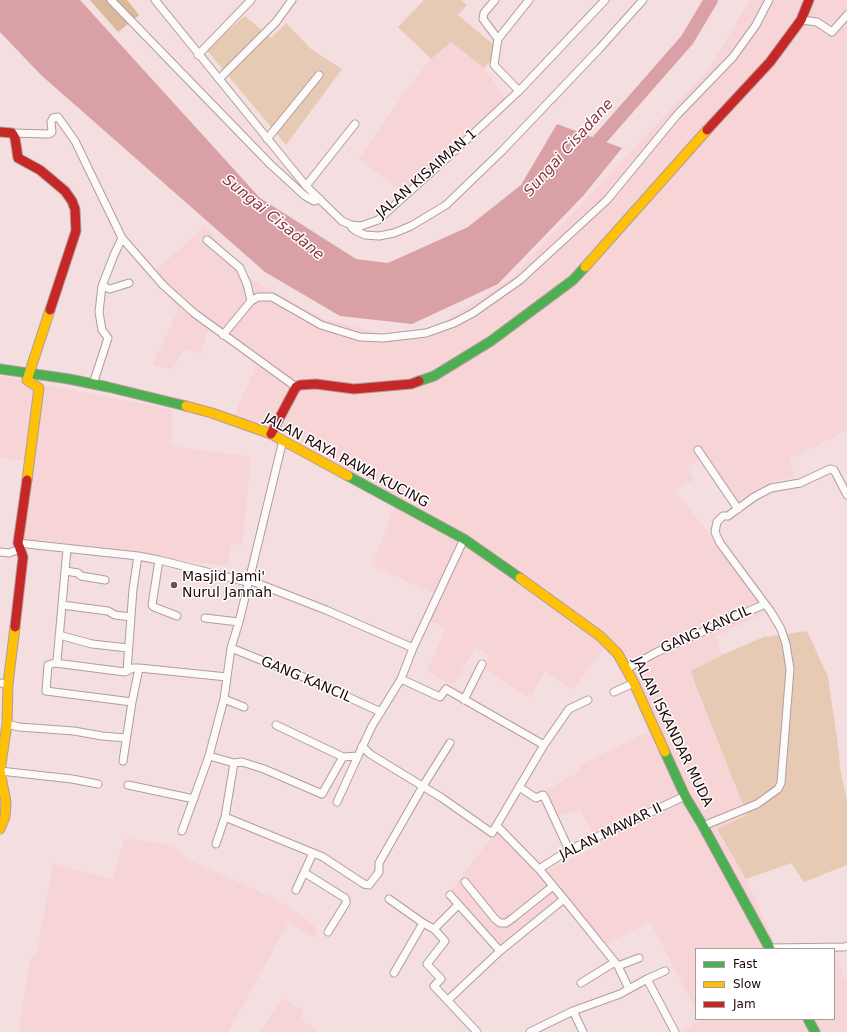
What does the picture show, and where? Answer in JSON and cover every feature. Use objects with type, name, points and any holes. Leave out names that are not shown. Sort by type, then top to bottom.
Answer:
[{"type":"street","points":[[111,0],[270,164],[305,196],[314,201],[320,200]]},
{"type":"street","points":[[155,0],[198,55],[306,186],[342,221],[351,225],[356,231],[365,235],[379,236],[394,233],[411,226],[446,205],[502,151],[600,48],[643,0]]},
{"type":"street","points":[[198,55],[251,0]]},
{"type":"street","points":[[219,79],[276,22],[292,0]]},
{"type":"street","points":[[495,0],[484,13],[483,19],[498,39]]},
{"type":"street","points":[[519,91],[494,65],[498,39],[529,0]]},
{"type":"street","name":"JALAN KISAIMAN 1","points":[[351,225],[361,226],[378,220],[519,91],[605,0]]},
{"type":"street","points":[[223,335],[251,301],[258,297],[272,297],[321,325],[360,337],[383,338],[426,333],[454,323],[473,313],[520,280],[607,200],[677,115],[733,57],[756,25],[770,0]]},
{"type":"street","points":[[271,434],[296,387],[300,385],[316,384],[354,389],[411,384],[434,376],[491,341],[573,280],[694,144],[770,62],[801,20],[809,0]]},
{"type":"street","points":[[801,20],[817,22],[832,32],[847,16]]},
{"type":"street","points":[[267,139],[319,75]]},
{"type":"street","points":[[0,132],[49,134],[52,132],[51,122],[53,118],[58,117],[74,141],[122,238],[163,285],[194,314],[296,387]]},
{"type":"street","points":[[306,186],[355,124]]},
{"type":"street","points":[[0,829],[5,817],[6,802],[0,771],[7,724],[4,684],[23,557],[19,546],[39,388],[27,380],[76,231],[75,209],[72,201],[65,191],[40,170],[18,158],[15,138],[12,133]]},
{"type":"street","points":[[93,384],[108,338],[102,330],[100,312],[102,286],[122,238]]},
{"type":"street","points":[[207,240],[240,268],[247,284],[251,301]]},
{"type":"street","points":[[102,286],[110,289],[130,283]]},
{"type":"street","name":"JALAN RAYA RAWA KUCING","points":[[0,369],[93,384],[212,413],[271,434],[464,539]]},
{"type":"street","points":[[182,831],[209,756],[224,699],[231,648],[239,622],[283,440]]},
{"type":"street","points":[[698,450],[738,510]]},
{"type":"street","points":[[704,826],[757,804],[778,789],[781,783],[790,669],[786,644],[781,629],[765,604],[720,543],[715,532],[717,522],[724,516],[728,516],[738,510],[754,497],[770,488],[800,483],[830,469],[834,470],[847,495]]},
{"type":"street","points":[[337,802],[372,726],[401,679],[413,648],[464,539]]},
{"type":"street","name":"JALAN ISKANDAR MUDA","points":[[464,539],[600,636],[618,654],[634,683],[685,796],[704,826],[770,948]]},
{"type":"street","points":[[0,552],[9,553],[19,546],[138,556],[159,560],[248,581],[326,610],[413,648]]},
{"type":"street","points":[[55,663],[57,661],[67,549]]},
{"type":"street","points":[[127,671],[138,556]]},
{"type":"street","points":[[159,560],[152,605],[177,616]]},
{"type":"street","points":[[66,571],[78,573],[81,576],[105,580]]},
{"type":"street","name":"GANG KANCIL","points":[[626,669],[657,652],[765,604]]},
{"type":"street","points":[[62,605],[108,611],[115,615],[131,617]]},
{"type":"street","points":[[205,618],[239,622]]},
{"type":"street","points":[[59,635],[92,644],[128,648]]},
{"type":"street","name":"GANG KANCIL","points":[[231,648],[306,678],[382,712]]},
{"type":"street","points":[[132,702],[47,692],[45,689],[48,664],[55,663],[127,671],[133,668],[139,668],[226,677]]},
{"type":"street","points":[[464,700],[482,664]]},
{"type":"street","points":[[123,761],[139,668]]},
{"type":"street","points":[[401,679],[440,697],[446,689],[544,745]]},
{"type":"street","points":[[614,692],[634,683]]},
{"type":"street","points":[[224,699],[244,707]]},
{"type":"street","points":[[362,746],[370,754],[423,786],[492,833],[544,745],[569,709],[588,700]]},
{"type":"street","points":[[7,724],[19,727],[74,731],[102,736],[126,738]]},
{"type":"street","points":[[276,725],[343,757],[358,756]]},
{"type":"street","points":[[225,817],[323,857],[364,884],[369,885],[379,872],[378,863],[450,743]]},
{"type":"street","points":[[209,756],[234,763],[242,762],[264,769],[322,794],[343,757]]},
{"type":"street","points":[[216,844],[225,817],[234,763]]},
{"type":"street","points":[[0,771],[72,779],[98,784]]},
{"type":"street","points":[[128,785],[194,799]]},
{"type":"street","points":[[519,787],[536,798],[543,795],[569,850]]},
{"type":"street","name":"JALAN MAWAR II","points":[[539,869],[569,850],[685,796]]},
{"type":"street","points":[[497,826],[554,886],[616,964],[629,989]]},
{"type":"street","points":[[296,890],[313,854]]},
{"type":"street","points":[[305,873],[346,900],[346,903],[328,932]]},
{"type":"street","points":[[464,882],[500,923],[506,922],[513,918],[554,886]]},
{"type":"street","points":[[450,895],[500,951]]},
{"type":"street","points":[[389,899],[434,929],[445,941],[427,964],[442,979],[434,986],[477,1032]]},
{"type":"street","points":[[448,1000],[500,951],[564,899]]},
{"type":"street","points":[[434,929],[458,905]]},
{"type":"street","points":[[394,973],[423,923]]},
{"type":"street","points":[[770,948],[847,946]]},
{"type":"street","points":[[581,983],[616,964],[639,958]]},
{"type":"street","points":[[530,1032],[573,1011],[629,989],[665,971]]},
{"type":"street","points":[[647,979],[675,1032]]},
{"type":"street","points":[[573,1011],[582,1032]]},
{"type":"street","points":[[809,1020],[815,1032]]},
{"type":"shaded area","points":[[90,0],[127,0],[139,15],[118,32]]},
{"type":"shaded area","points":[[424,0],[461,0],[467,5],[458,15],[500,50],[484,68],[451,42],[431,59],[398,27]]},
{"type":"shaded area","points":[[750,0],[847,0],[847,432],[846,431],[789,460],[795,476],[776,480],[732,504],[700,458],[687,468],[693,480],[675,490],[769,610],[715,637],[722,655],[692,671],[696,686],[747,815],[717,830],[746,879],[777,948],[695,948],[695,1007],[650,922],[605,944],[563,895],[506,950],[447,896],[500,826],[543,872],[599,846],[581,811],[551,817],[544,792],[580,771],[578,766],[648,732],[621,661],[605,647],[572,690],[545,670],[530,698],[484,669],[490,655],[475,647],[454,685],[427,671],[446,629],[423,617],[433,593],[372,565],[396,503],[232,420],[257,364],[211,329],[208,329],[201,353],[184,349],[172,369],[153,365],[178,310],[151,275],[205,226],[251,279],[324,319],[387,335],[438,326],[511,278],[709,69]]},
{"type":"shaded area","points":[[245,16],[271,38],[286,23],[311,49],[342,69],[286,145],[206,49]]},
{"type":"shaded area","points":[[451,42],[484,68],[506,99],[405,194],[359,159],[405,92],[431,59]]},
{"type":"shaded area","points":[[0,376],[172,410],[171,446],[251,457],[242,545],[231,543],[228,566],[21,542],[28,461],[0,458]]},
{"type":"shaded area","points":[[807,631],[828,677],[839,752],[840,769],[847,800],[847,865],[804,882],[791,863],[746,879],[717,829],[747,815],[691,671],[722,655],[766,636]]},
{"type":"shaded area","points":[[125,838],[173,845],[185,858],[276,899],[304,917],[318,930],[314,937],[288,923],[228,1032],[19,1032],[30,959],[37,953],[53,863],[112,879]]},
{"type":"shaded area","points":[[835,955],[844,978],[847,979],[847,1032],[679,1032],[702,1020],[835,1020]]},
{"type":"shaded area","points":[[282,998],[304,1011],[300,1020],[318,1030],[316,1032],[260,1032]]},
{"type":"water","points":[[0,0],[80,0],[260,198],[356,259],[388,263],[468,227],[521,185],[557,124],[622,148],[584,195],[498,284],[412,324],[340,316],[265,272],[41,75],[0,32]]},
{"type":"waterway","name":"Sungai Cisadane","points":[[587,154],[687,40],[711,0]]},
{"type":"traffic: fast","points":[[419,381],[434,376],[491,341],[573,280],[585,267]]},
{"type":"traffic: fast","points":[[0,369],[69,379],[186,406]]},
{"type":"traffic: fast","points":[[348,476],[464,539],[520,578]]},
{"type":"traffic: fast","points":[[665,752],[685,796],[769,948]]},
{"type":"traffic: fast","points":[[809,1020],[815,1032]]},
{"type":"traffic: slow","points":[[585,267],[707,130]]},
{"type":"traffic: slow","points":[[27,480],[39,388],[27,380],[50,310]]},
{"type":"traffic: slow","points":[[186,406],[212,413],[271,434],[348,476]]},
{"type":"traffic: slow","points":[[520,578],[600,636],[618,654],[634,683],[665,752]]},
{"type":"traffic: slow","points":[[0,829],[5,817],[6,802],[0,771],[7,724],[8,684],[15,627]]},
{"type":"traffic: jam","points":[[707,130],[770,62],[801,20],[809,0]]},
{"type":"traffic: jam","points":[[0,132],[12,133],[15,138],[18,158],[40,170],[65,191],[72,201],[75,209],[76,231],[50,310]]},
{"type":"traffic: jam","points":[[271,434],[296,387],[300,385],[316,384],[354,389],[411,384],[419,381]]},
{"type":"traffic: jam","points":[[15,627],[23,557],[18,543],[27,480]]},
{"type":"place","name":"Masjid Jami' Nurul Jannah","points":[[174,585]]}]
